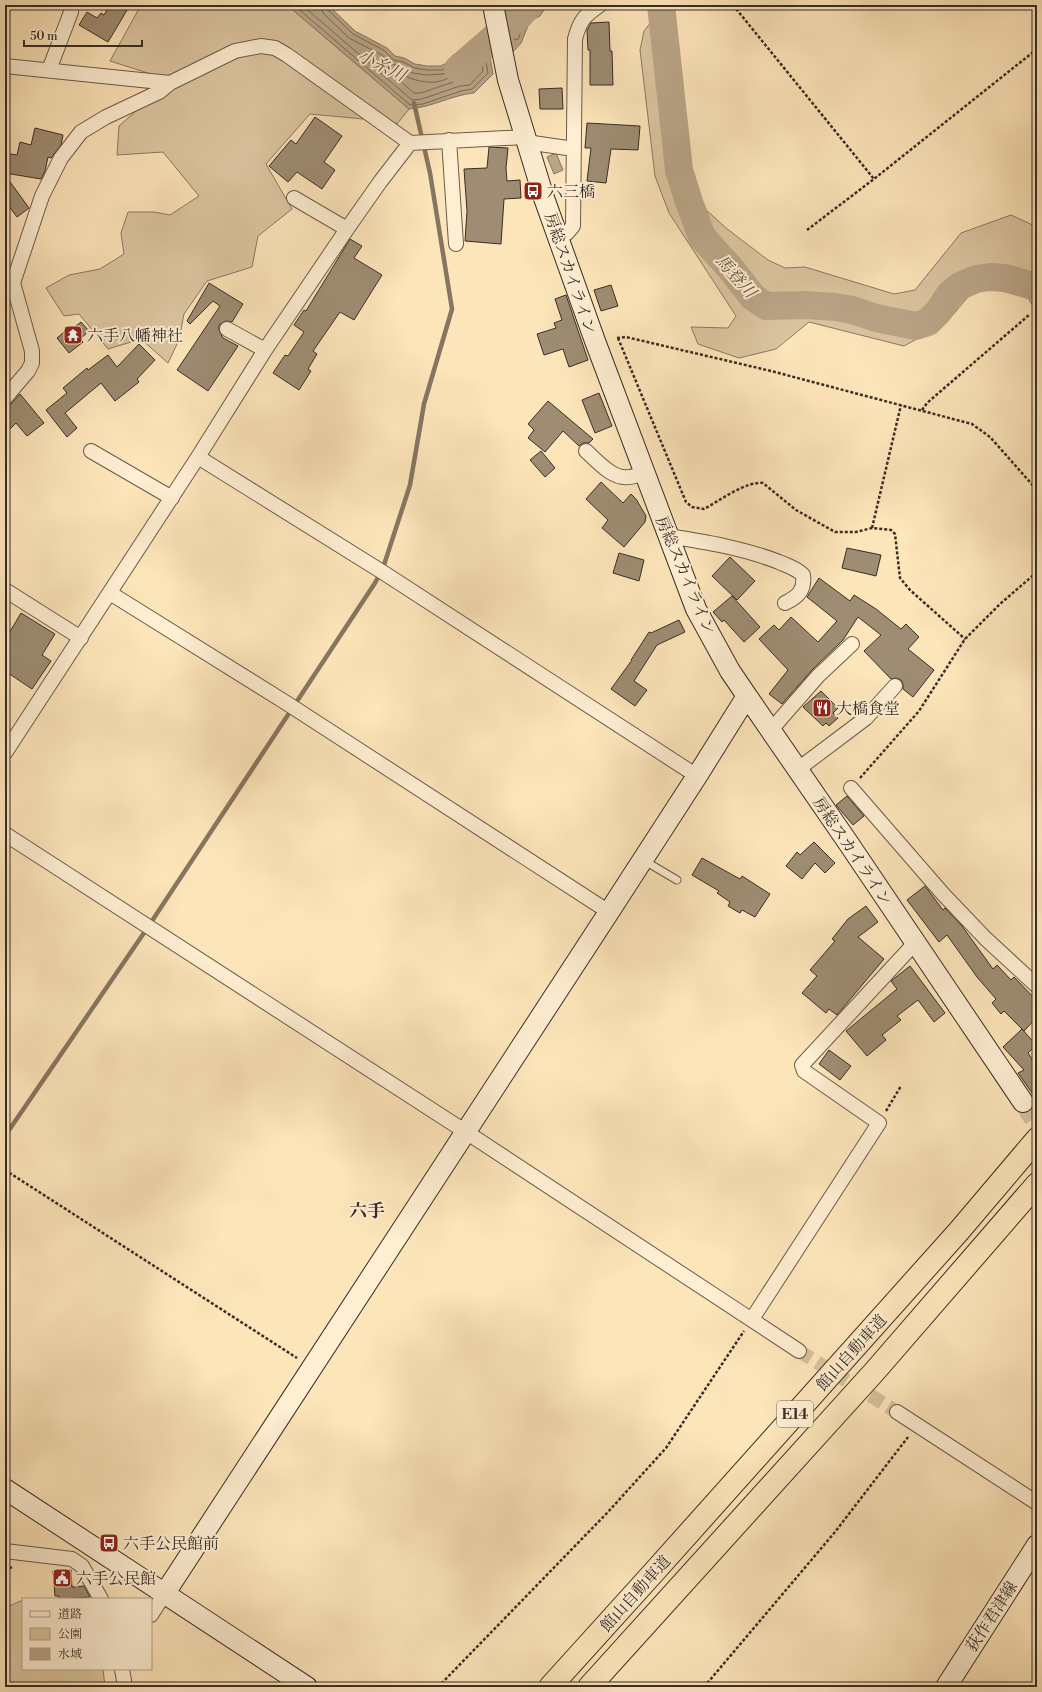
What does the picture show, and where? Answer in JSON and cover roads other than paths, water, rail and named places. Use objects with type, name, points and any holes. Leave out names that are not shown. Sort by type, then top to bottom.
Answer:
[{"type":"highway","name":"館山自動車道","points":[[550,1687],[949,1243],[1037,1139]]},
{"type":"highway","name":"館山自動車道","points":[[588,1687],[875,1371],[1037,1184]]},
{"type":"street","name":"房総スカイライン","points":[[493,5],[508,80],[558,236],[595,341],[696,609],[730,671],[746,696],[1023,1102]]},
{"type":"street","points":[[558,236],[567,233],[573,226],[575,39],[581,21],[587,14],[600,5]]},
{"type":"street","points":[[49,70],[71,12]]},
{"type":"street","points":[[5,398],[28,371],[32,363],[32,351],[9,284],[42,196],[61,158],[81,132],[106,117],[160,92],[170,83],[235,52],[261,46],[275,48],[413,142],[526,139],[574,149]]},
{"type":"street","points":[[5,66],[170,83]]},
{"type":"street","points":[[447,141],[456,244]]},
{"type":"street","points":[[5,753],[198,458],[265,350],[380,182],[413,142]]},
{"type":"street","points":[[294,198],[347,229]]},
{"type":"street","points":[[227,329],[265,350]]},
{"type":"street","points":[[91,451],[172,498]]},
{"type":"street","points":[[586,451],[603,466],[620,477],[628,478],[644,473]]},
{"type":"street","points":[[198,458],[380,571],[698,776]]},
{"type":"street","points":[[668,536],[711,543],[758,554],[798,570],[803,575],[804,587],[795,598],[785,603]]},
{"type":"street","points":[[5,590],[81,638]]},
{"type":"street","points":[[110,593],[292,707],[609,912]]},
{"type":"street","points":[[770,731],[818,676],[852,644]]},
{"type":"street","points":[[797,770],[866,718],[895,686]]},
{"type":"street","points":[[152,1613],[698,776],[746,696]]},
{"type":"street","points":[[851,788],[954,905],[986,939],[1037,986]]},
{"type":"street","points":[[5,834],[466,1132],[799,1351]]},
{"type":"street","points":[[752,1319],[878,1123],[804,1072],[802,1065],[915,943]]},
{"type":"street","points":[[897,1412],[1037,1503]]},
{"type":"street","points":[[5,1489],[307,1687]]},
{"type":"street","name":"荻作君津線","points":[[946,1687],[1037,1545]]},
{"type":"street","points":[[5,1552],[72,1559],[82,1566],[100,1598]]},
{"type":"street","points":[[122,1670],[126,1687]]},
{"type":"lane","points":[[643,860],[676,880]]},
{"type":"water","points":[[287,5],[328,5],[355,31],[387,48],[395,56],[404,58],[415,64],[427,66],[441,66],[450,61],[453,55],[469,46],[485,30],[493,74],[474,93],[409,109]]},
{"type":"water","points":[[505,5],[547,5],[540,16],[530,21],[521,43],[513,52]]},
{"type":"water","points":[[556,153],[563,170],[554,174],[547,157]]},
{"type":"waterway","name":"小糸川","points":[[458,69],[519,16],[529,5]]},
{"type":"waterway","name":"馬登川","points":[[661,5],[679,170],[689,202],[702,237],[731,269],[753,297],[766,306],[806,305],[835,307],[852,310],[876,318],[916,326],[928,322],[938,312],[950,294],[960,286],[976,279],[990,277],[1005,278],[1037,287]]},
{"type":"waterway","points":[[5,1136],[148,927],[375,583],[383,568],[410,485],[424,404],[452,309],[430,173],[414,103]]},
{"type":"tunnel","points":[[1023,1102],[1037,1123]]},
{"type":"tunnel","points":[[799,1351],[897,1412]]},
{"type":"place","name":"六三橋","points":[[533,191]]},
{"type":"place","name":"六手八幡神社","points":[[73,335]]},
{"type":"place","name":"大橋食堂","points":[[822,708]]},
{"type":"place","name":"六手公民館前","points":[[109,1543]]},
{"type":"place","name":"六手公民館","points":[[62,1578]]},
{"type":"district","name":"六手","points":[[367,1211]]}]
